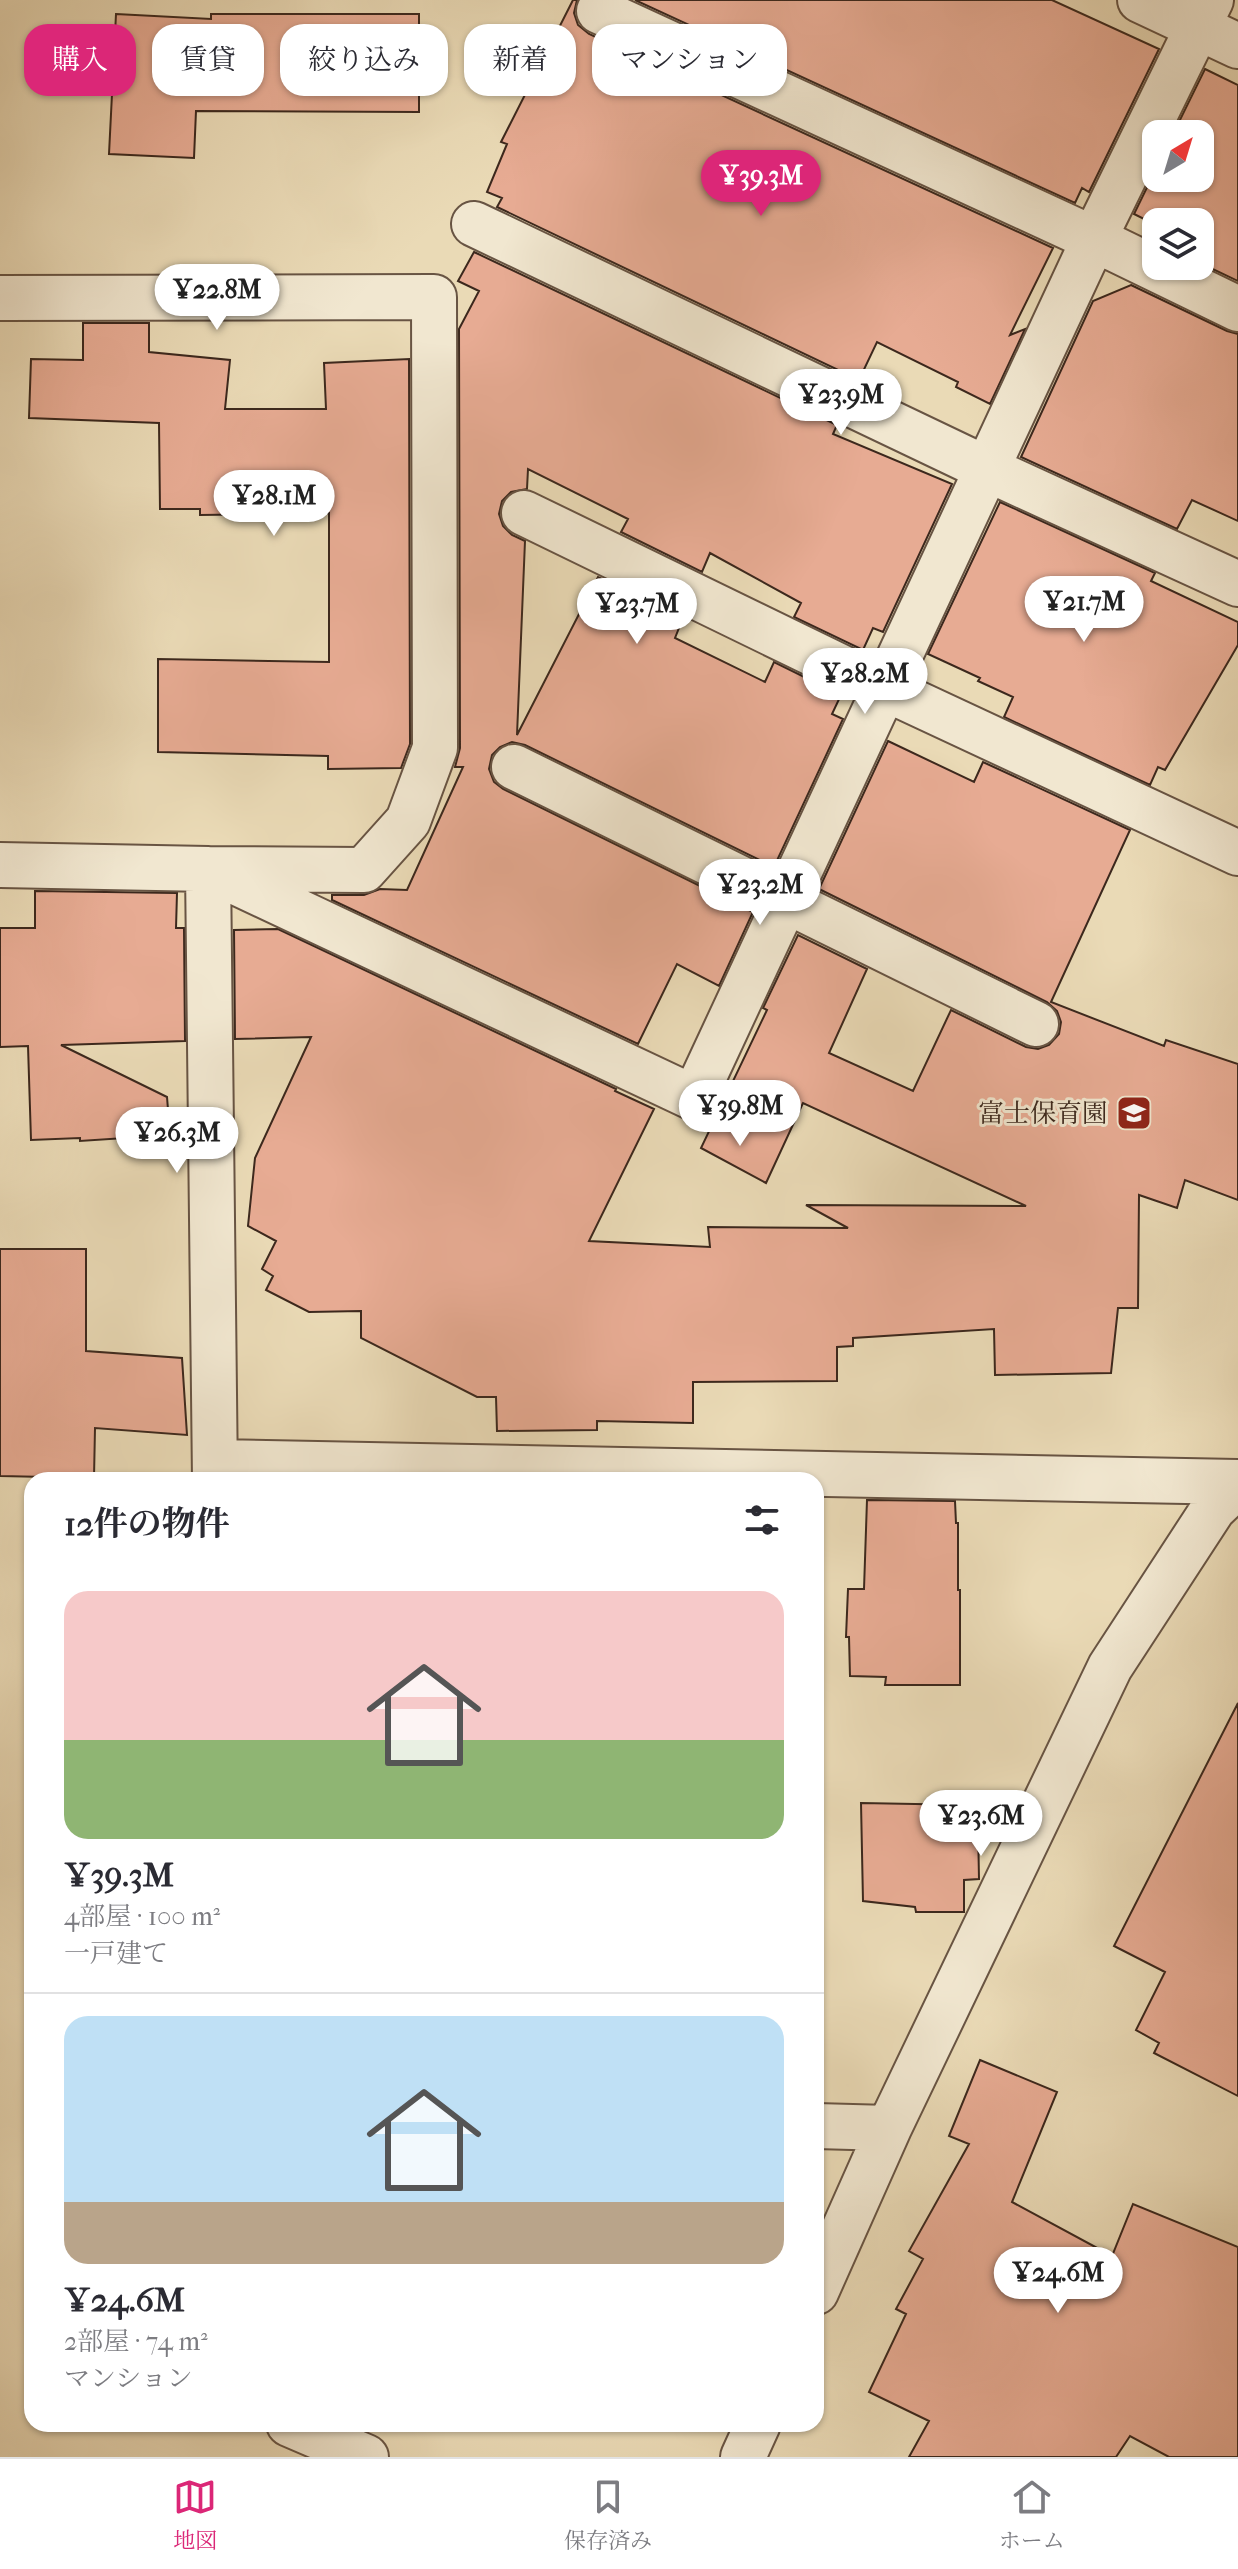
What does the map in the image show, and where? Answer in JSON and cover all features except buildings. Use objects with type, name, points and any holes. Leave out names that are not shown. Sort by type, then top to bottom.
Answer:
[{"type":"street","points":[[1140,0],[1205,14],[1238,46]]},
{"type":"street","points":[[599,11],[1094,239],[1238,309]]},
{"type":"street","points":[[208,869],[694,1098],[1094,239],[1205,14]]},
{"type":"street","points":[[474,224],[987,469],[1238,584]]},
{"type":"street","points":[[0,298],[434,297],[435,748],[408,821],[364,870],[0,865]]},
{"type":"street","points":[[524,513],[884,688],[1238,853]]},
{"type":"street","points":[[514,767],[1036,1024]]},
{"type":"street","points":[[208,869],[215,1471],[300,1472]]},
{"type":"street","points":[[824,1478],[1238,1483]]},
{"type":"street","points":[[824,2274],[889,2128],[1110,1667],[1213,1509],[1238,1483]]},
{"type":"street","points":[[824,2126],[889,2128]]},
{"type":"street","points":[[308,2432],[366,2457]]},
{"type":"street","points":[[743,2457],[754,2432]]},
{"type":"place","name":"富士保育園","points":[[1134,1113]]}]
